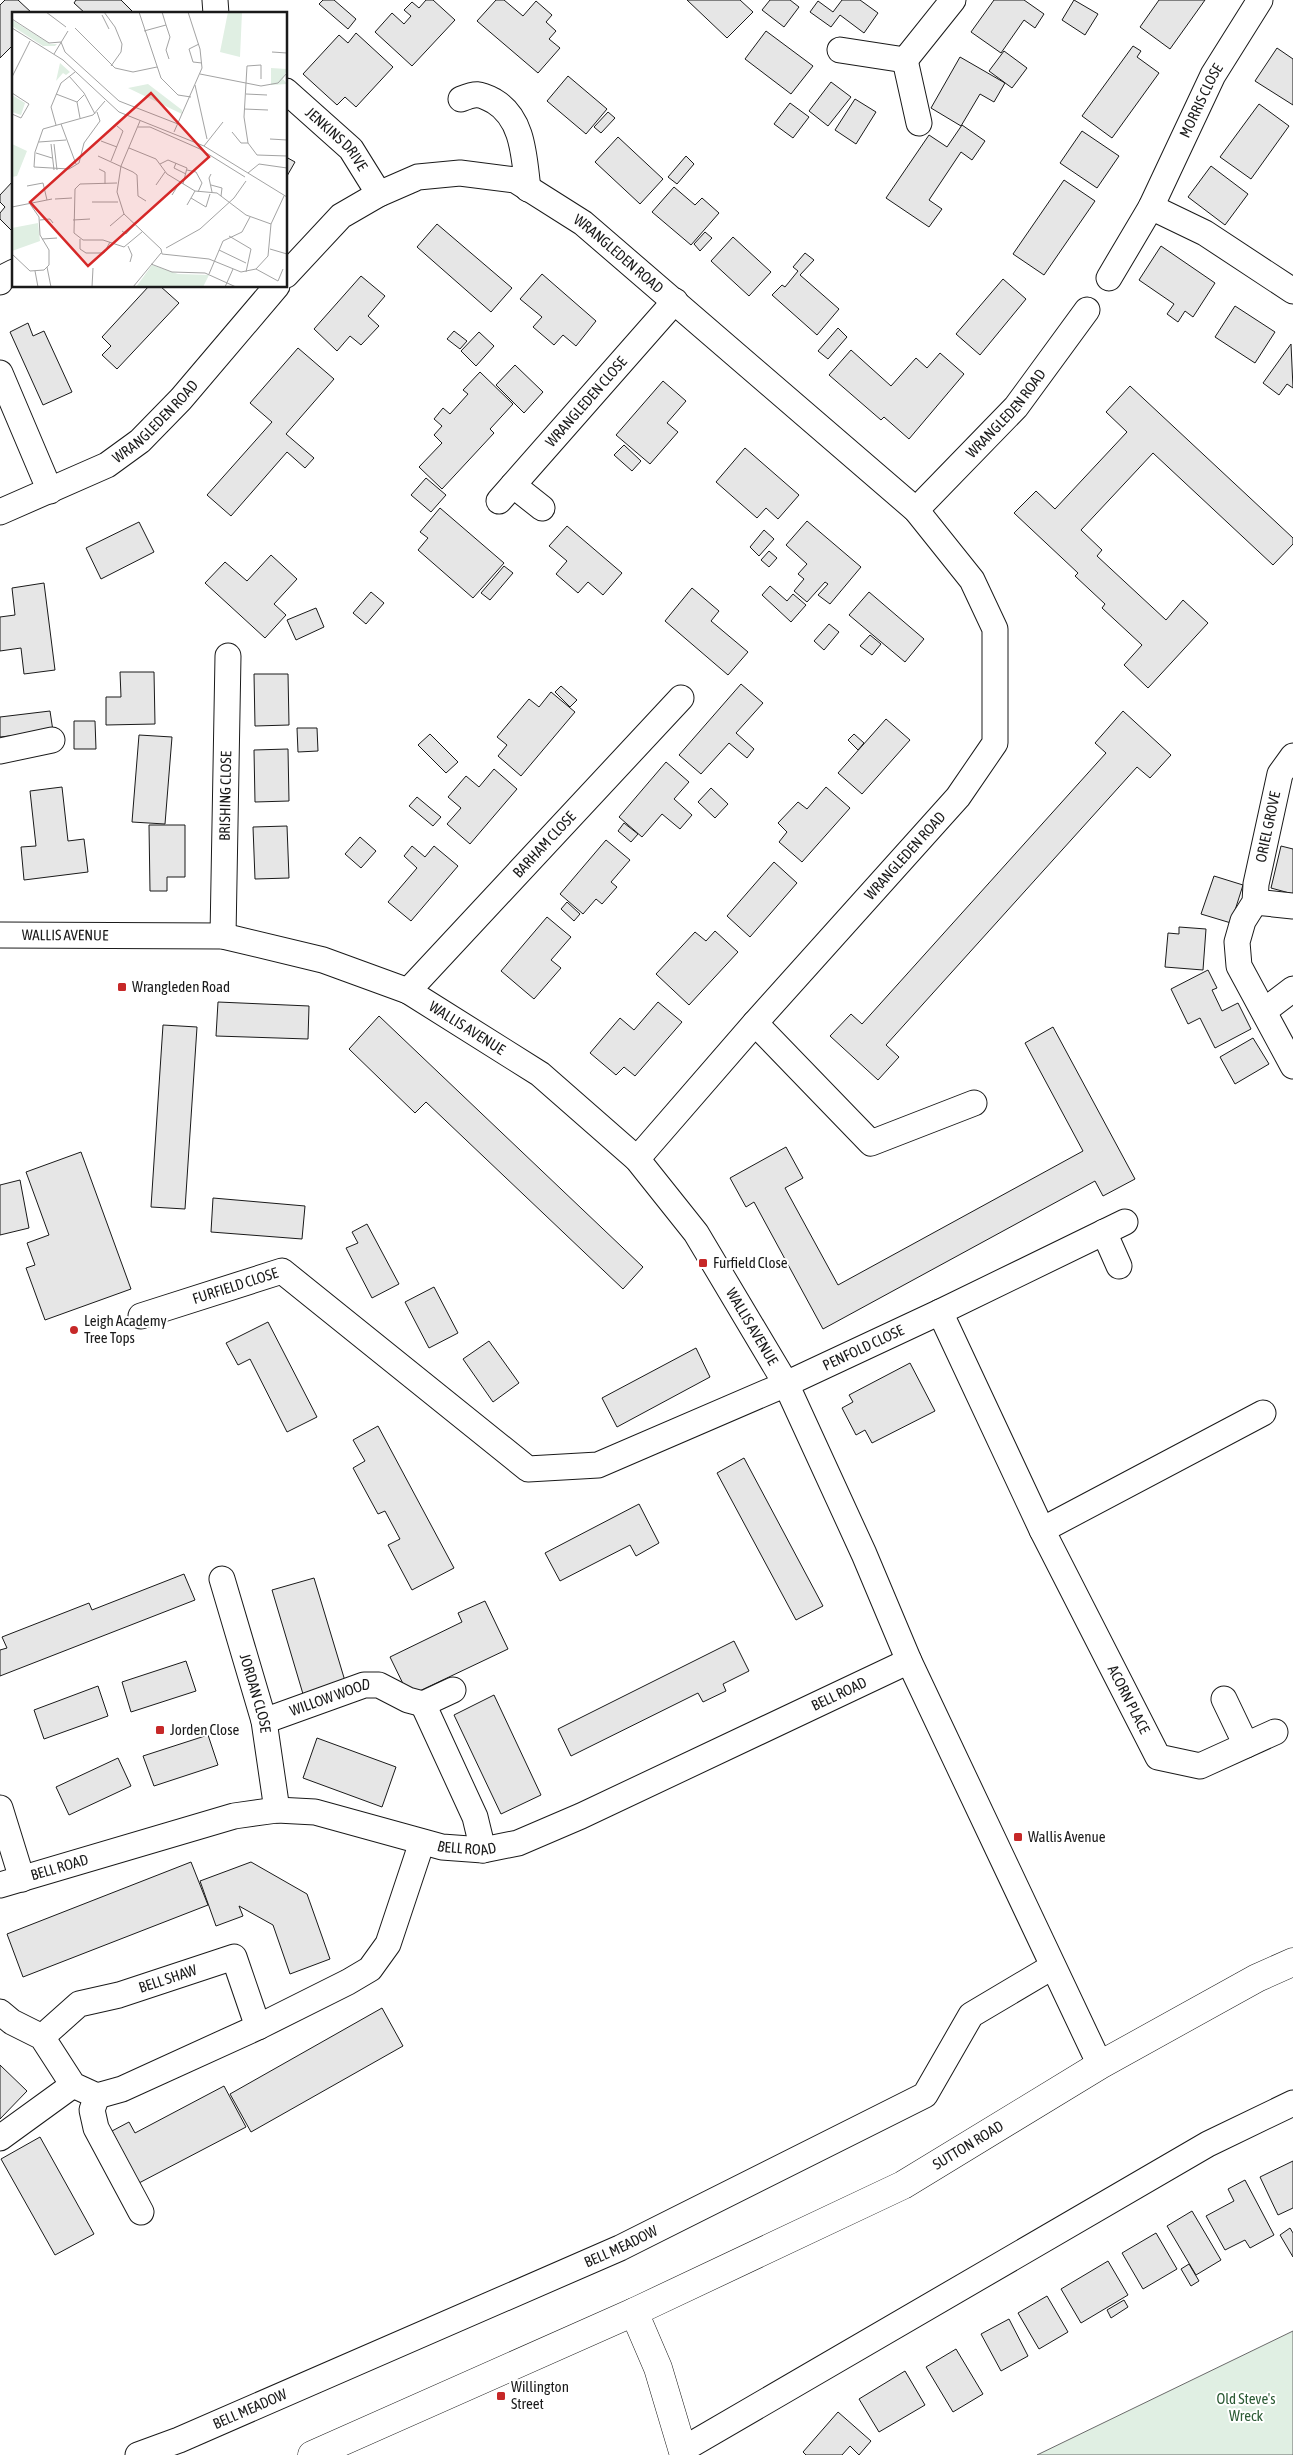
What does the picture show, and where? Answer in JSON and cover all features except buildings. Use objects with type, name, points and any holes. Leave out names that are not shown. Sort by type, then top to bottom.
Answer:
[{"type":"main road","name":"SUTTON ROAD","points":[[312,2455],[634,2312],[903,2185],[1100,2064],[1249,1983],[1293,1962]]},
{"type":"main road","points":[[634,2312],[658,2368],[684,2453]]},
{"type":"street","points":[[905,60],[953,0]]},
{"type":"street","name":"MORRIS CLOSE","points":[[1109,278],[1151,207],[1213,75],[1260,0]]},
{"type":"street","points":[[840,50],[905,60]]},
{"type":"street","points":[[905,60],[919,123]]},
{"type":"street","points":[[461,99],[475,93],[485,96],[509,112],[518,131],[528,189]]},
{"type":"street","name":"JENKINS DRIVE","points":[[288,94],[351,149],[379,194]]},
{"type":"street","name":"WRANGLEDEN ROAD","points":[[288,273],[341,216],[379,194],[418,177],[460,173],[515,180],[583,224],[675,301],[916,510],[972,580],[995,629],[995,743],[958,797],[755,1023],[637,1159]]},
{"type":"street","points":[[1151,207],[1205,232],[1293,291]]},
{"type":"street","points":[[0,282],[2,278],[12,273]]},
{"type":"street","name":"WRANGLEDEN ROAD","points":[[0,512],[107,465],[140,441],[181,399],[275,288]]},
{"type":"street","name":"WRANGLEDEN CLOSE","points":[[542,508],[506,493],[675,301]]},
{"type":"street","name":"WRANGLEDEN ROAD","points":[[916,510],[1016,407],[1087,310]]},
{"type":"street","points":[[0,373],[50,491]]},
{"type":"street","name":"BRISHING CLOSE","points":[[223,936],[228,656]]},
{"type":"street","name":"BARHAM CLOSE","points":[[408,992],[681,698]]},
{"type":"street","points":[[0,751],[52,740]]},
{"type":"street","name":"ORIEL GROVE","points":[[1255,902],[1256,884],[1280,774],[1293,756]]},
{"type":"street","points":[[1293,906],[1255,902],[1243,921],[1237,942],[1239,966],[1293,1066]]},
{"type":"street","name":"WALLIS AVENUE","points":[[0,931],[223,936],[323,960],[408,992],[540,1074],[637,1159],[696,1233],[786,1384],[864,1554],[909,1661],[1052,1967],[1100,2064]]},
{"type":"street","points":[[1264,1011],[1293,989]]},
{"type":"street","points":[[755,1023],[871,1143],[974,1103]]},
{"type":"street","name":"PENFOLD CLOSE","points":[[786,1384],[940,1312],[1114,1227],[1119,1266]]},
{"type":"street","name":"FURFIELD CLOSE","points":[[141,1316],[282,1271],[528,1469],[598,1465],[786,1384]]},
{"type":"street","name":"ACORN PLACE","points":[[940,1312],[1042,1530],[1158,1758],[1200,1766],[1275,1732]]},
{"type":"street","points":[[1042,1530],[1263,1413]]},
{"type":"street","name":"JORDAN CLOSE","points":[[222,1579],[264,1721],[277,1810]]},
{"type":"street","name":"BELL ROAD","points":[[11,1882],[234,1816],[277,1810],[315,1812],[442,1847],[483,1850],[518,1843],[581,1816],[909,1661]]},
{"type":"street","name":"WILLOW WOOD","points":[[264,1721],[364,1685],[380,1685],[408,1700],[423,1704]]},
{"type":"street","points":[[453,1690],[423,1704],[475,1816],[483,1850]]},
{"type":"street","points":[[1224,1699],[1246,1745]]},
{"type":"street","points":[[0,1808],[11,1882]]},
{"type":"street","points":[[0,2012],[12,2022],[42,2037],[73,2085],[97,2096],[122,2089],[258,2027],[370,1969],[388,1944],[422,1842]]},
{"type":"street","name":"BELL SHAW","points":[[42,2037],[79,2004],[119,1995],[234,1957],[258,2027]]},
{"type":"street","name":"BELL MEADOW","points":[[138,2455],[179,2440],[620,2248],[925,2095],[971,2015],[1052,1967]]},
{"type":"street","points":[[0,2138],[73,2085]]},
{"type":"street","points":[[97,2096],[92,2110],[96,2128],[141,2212]]},
{"type":"street","points":[[684,2453],[1208,2144],[1293,2103]]},
{"type":"green space","name":"Old Steve's Wreck","points":[[1293,2331],[1293,2455],[1037,2455]]},
{"type":"place","name":"Wrangleden Road","points":[[122,987]]},
{"type":"place","name":"Furfield Close","points":[[703,1263]]},
{"type":"place","name":"Leigh Academy Tree Tops","points":[[74,1330]]},
{"type":"place","name":"Jorden Close","points":[[160,1730]]},
{"type":"place","name":"Wallis Avenue","points":[[1018,1837]]},
{"type":"place","name":"Willington Street","points":[[501,2396]]}]
